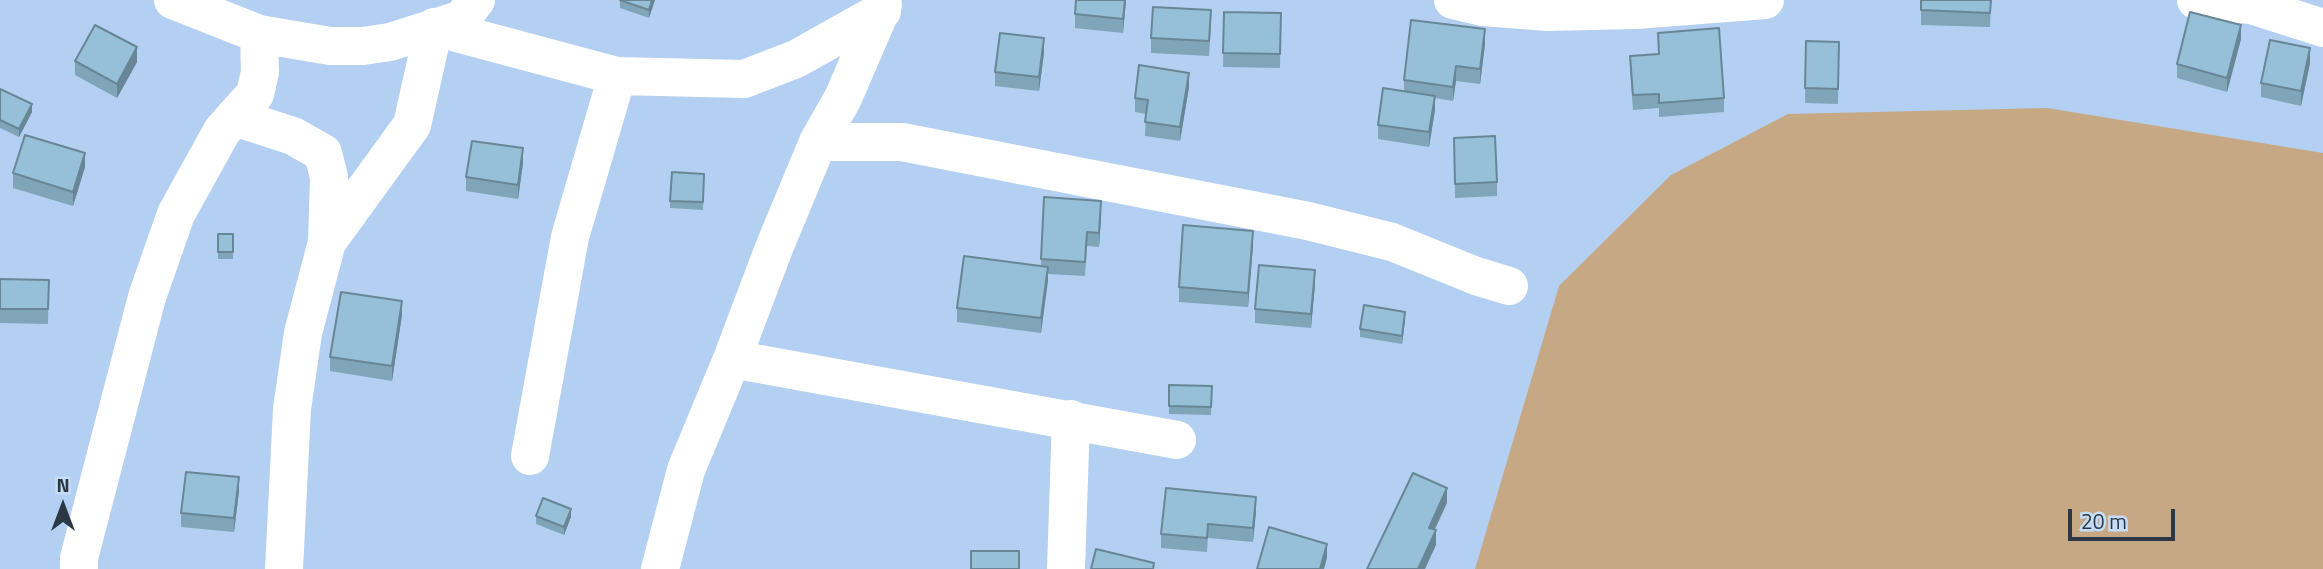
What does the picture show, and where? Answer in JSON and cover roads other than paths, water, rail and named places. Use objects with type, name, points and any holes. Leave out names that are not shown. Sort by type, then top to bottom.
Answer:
[{"type":"street","points":[[173,0],[259,34],[330,46],[363,46],[390,42],[462,19],[476,0]]},
{"type":"street","points":[[1453,0],[1483,7],[1548,12],[1636,10],[1765,0]]},
{"type":"street","points":[[2196,0],[2250,5],[2323,28]]},
{"type":"street","points":[[434,27],[617,76],[744,79],[796,59],[883,6]]},
{"type":"street","points":[[660,569],[686,470],[733,359],[774,248],[818,142],[844,98],[883,6]]},
{"type":"street","points":[[327,242],[412,125],[434,27]]},
{"type":"street","points":[[79,569],[79,558],[147,297],[176,214],[222,131],[255,94],[260,72],[259,34]]},
{"type":"street","points":[[530,456],[570,237],[617,76]]},
{"type":"street","points":[[234,117],[293,136],[323,153],[329,177],[327,242],[303,333],[292,409],[284,569]]},
{"type":"street","points":[[818,142],[902,142],[1308,221],[1392,242],[1508,286]]},
{"type":"street","points":[[733,359],[1177,440]]},
{"type":"street","points":[[1066,569],[1071,419]]}]
